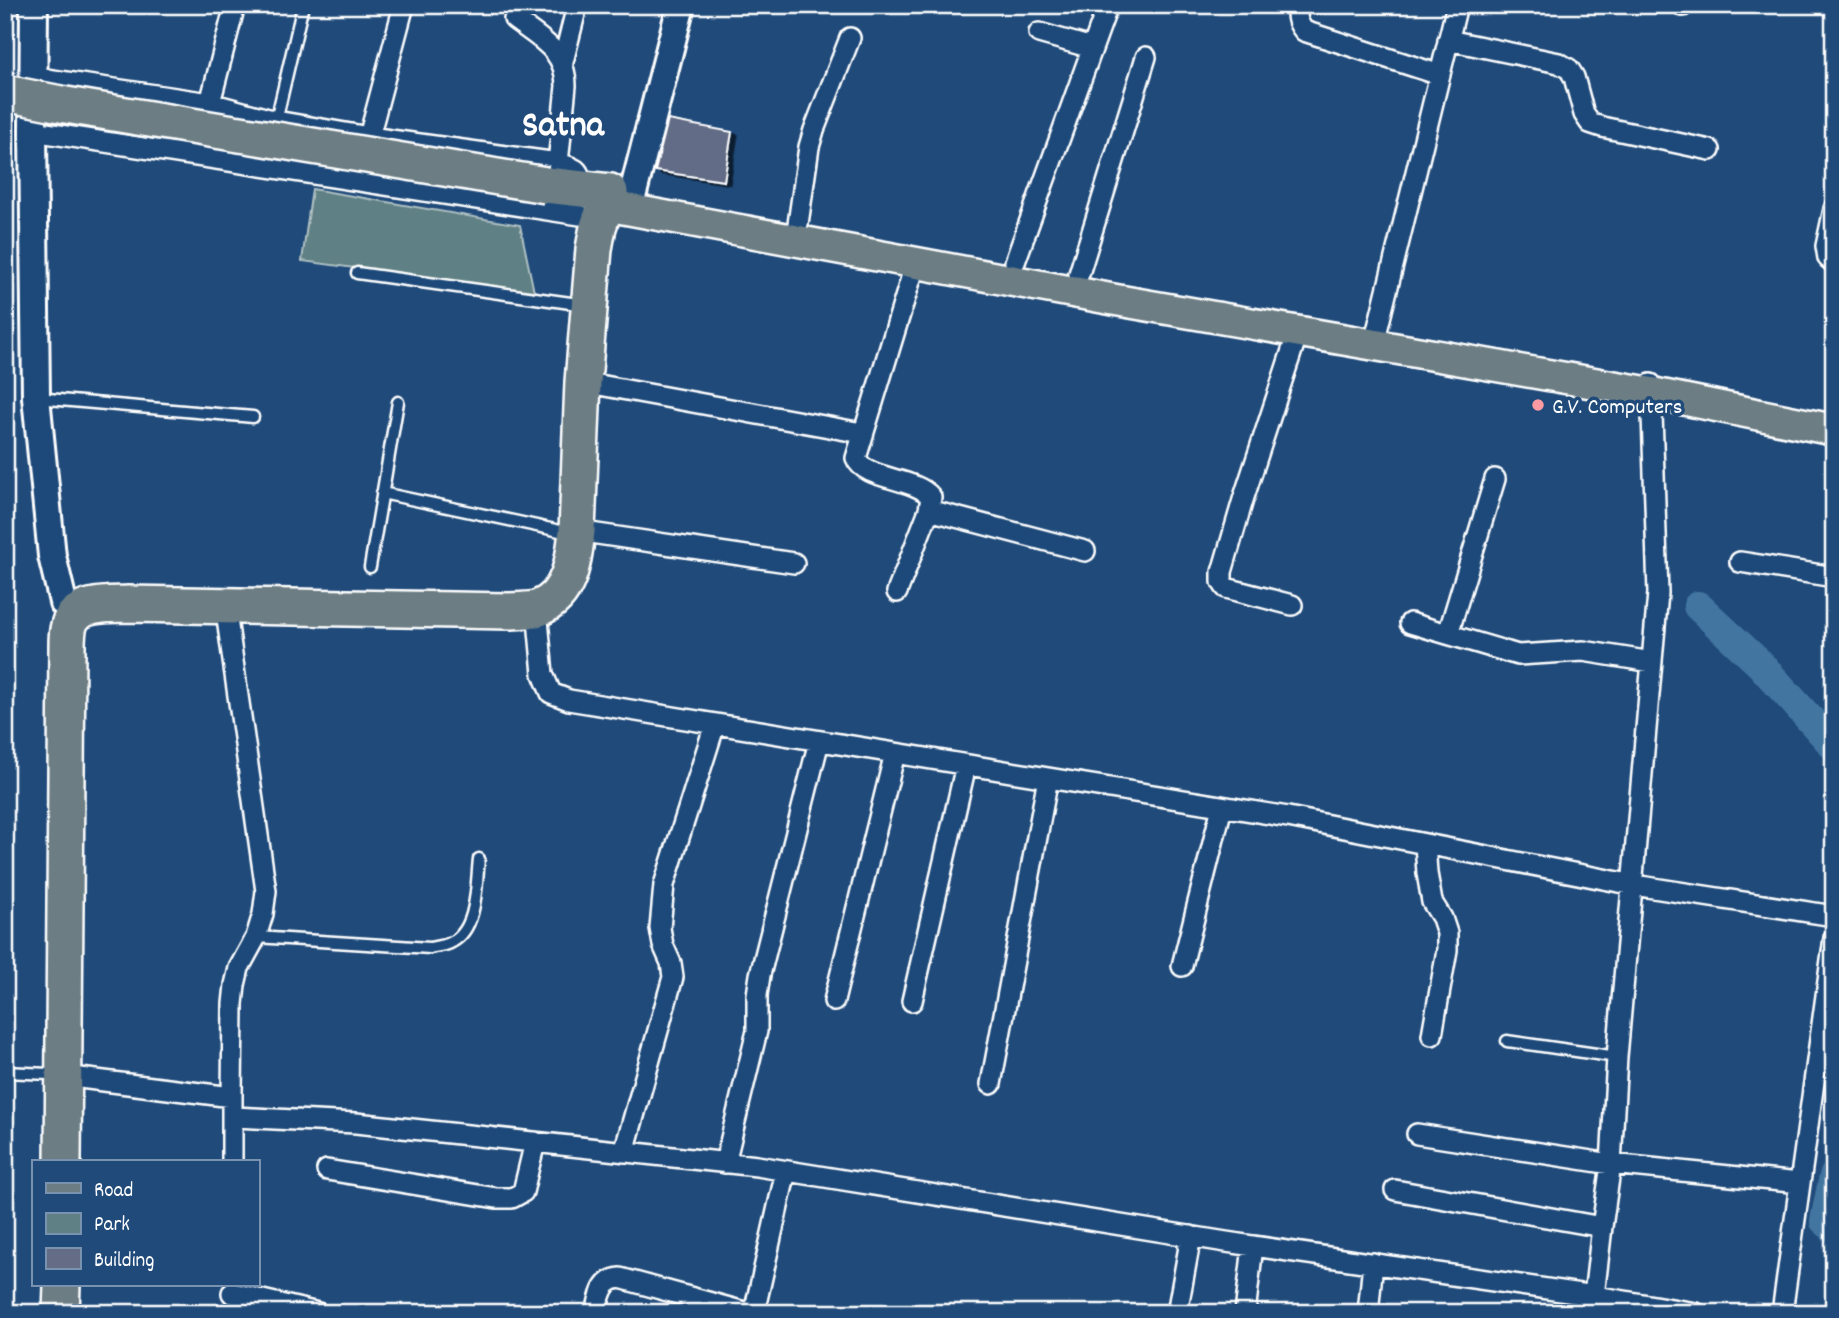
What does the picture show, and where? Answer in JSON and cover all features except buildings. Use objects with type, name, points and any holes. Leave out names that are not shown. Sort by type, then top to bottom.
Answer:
[{"type":"highway","points":[[19,85],[80,107],[584,192],[583,382],[569,531],[553,570],[544,584],[515,593],[487,594],[89,590],[73,594],[63,602],[56,614],[49,647],[56,1075],[64,1160]]},
{"type":"highway","points":[[50,1160],[56,1075],[66,648],[72,620],[79,611],[90,607],[128,604],[511,611],[537,609],[552,601],[564,587],[575,553],[569,531],[568,380],[582,304]]},
{"type":"highway","points":[[47,1313],[48,1286]]},
{"type":"highway","points":[[61,1313],[62,1286]]},
{"type":"main road","points":[[584,192],[798,224],[1016,262],[1696,395],[1754,407],[1834,430]]},
{"type":"main road","points":[[584,192],[916,262],[1298,332],[1652,386]]},
{"type":"main road","points":[[1754,407],[1834,415]]},
{"type":"street","points":[[34,5],[19,85],[33,131],[36,397],[52,556],[63,602]]},
{"type":"street","points":[[210,103],[235,5]]},
{"type":"street","points":[[369,137],[404,5]]},
{"type":"street","points":[[584,192],[681,5]]},
{"type":"street","points":[[1016,262],[1108,5]]},
{"type":"street","points":[[1298,5],[1296,17],[1304,32],[1440,75]]},
{"type":"street","points":[[1377,331],[1457,5]]},
{"type":"street","points":[[563,62],[575,14]]},
{"type":"street","points":[[514,19],[557,53],[563,62],[584,192]]},
{"type":"street","points":[[1039,33],[1092,48]]},
{"type":"street","points":[[798,224],[809,147],[850,38]]},
{"type":"street","points":[[1448,40],[1559,63],[1569,69],[1574,77],[1584,114],[1590,123],[1710,150]]},
{"type":"street","points":[[1079,274],[1146,57]]},
{"type":"street","points":[[19,85],[210,103],[276,121],[369,137],[584,192]]},
{"type":"street","points":[[33,131],[584,192]]},
{"type":"street","points":[[1834,209],[1826,246],[1828,258],[1834,263]]},
{"type":"street","points":[[897,592],[929,510],[931,497],[925,490],[865,469],[858,464],[856,458],[916,262]]},
{"type":"street","points":[[1292,605],[1226,588],[1222,582],[1222,572],[1298,332]]},
{"type":"street","points":[[583,382],[862,433]]},
{"type":"street","points":[[1594,1304],[1611,1164],[1658,593],[1652,386]]},
{"type":"street","points":[[1448,634],[1495,479]]},
{"type":"street","points":[[929,510],[1085,551]]},
{"type":"street","points":[[569,531],[794,564]]},
{"type":"street","points":[[1740,562],[1834,577]]},
{"type":"street","points":[[225,605],[266,891],[256,937],[239,968],[235,985],[232,1160]]},
{"type":"street","points":[[537,609],[543,674],[551,693],[569,700],[1289,817],[1634,885],[1834,916]]},
{"type":"street","points":[[1410,623],[1518,655],[1583,651],[1652,662]]},
{"type":"street","points":[[624,1152],[673,977],[660,928],[664,885],[715,724]]},
{"type":"street","points":[[725,1163],[757,1031],[760,975],[819,741]]},
{"type":"street","points":[[834,1001],[895,753]]},
{"type":"street","points":[[912,1000],[966,765]]},
{"type":"street","points":[[991,1084],[1048,778]]},
{"type":"street","points":[[1182,966],[1222,807]]},
{"type":"street","points":[[1425,844],[1432,902],[1447,933],[1447,950],[1432,1035]]},
{"type":"street","points":[[1782,1313],[1834,938]]},
{"type":"street","points":[[56,1075],[232,1107],[786,1171],[1373,1263],[1594,1304],[1696,1313]]},
{"type":"street","points":[[1417,1134],[1611,1164],[1800,1183]]},
{"type":"street","points":[[327,1170],[496,1198],[512,1198],[523,1192],[535,1142]]},
{"type":"street","points":[[754,1313],[786,1171]]},
{"type":"street","points":[[1395,1190],[1602,1227]]},
{"type":"street","points":[[1177,1313],[1191,1236]]},
{"type":"street","points":[[1245,1313],[1253,1246]]},
{"type":"street","points":[[1368,1313],[1373,1263]]},
{"type":"street","points":[[596,1313],[605,1284],[620,1278],[714,1308],[748,1313]]},
{"type":"street","points":[[232,1313],[232,1289],[318,1313]]},
{"type":"lane","points":[[276,121],[303,5]]},
{"type":"lane","points":[[357,273],[582,304]]},
{"type":"lane","points":[[36,397],[253,417]]},
{"type":"lane","points":[[370,567],[398,402]]},
{"type":"lane","points":[[382,493],[569,531]]},
{"type":"lane","points":[[256,937],[430,948],[452,943],[465,931],[473,912],[479,859]]},
{"type":"lane","points":[[1507,1041],[1618,1057]]},
{"type":"lane","points":[[5,1072],[56,1075]]},
{"type":"green space","points":[[312,189],[520,225],[534,292],[302,261]]},
{"type":"waterway","points":[[1698,606],[1760,664],[1834,746]]},
{"type":"waterway","points":[[1834,1176],[1825,1221],[1834,1228]]},
{"type":"place","name":"G.V. Computers","points":[[1538,405]]},
{"type":"district","name":"Satna","points":[[563,122]]}]
